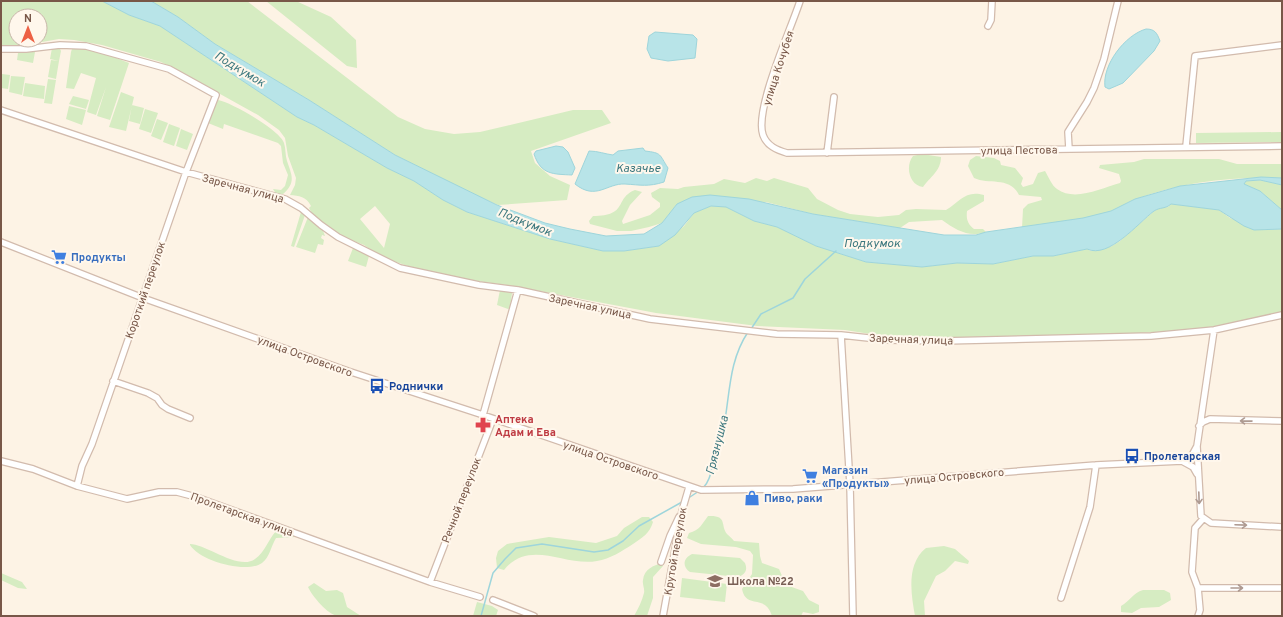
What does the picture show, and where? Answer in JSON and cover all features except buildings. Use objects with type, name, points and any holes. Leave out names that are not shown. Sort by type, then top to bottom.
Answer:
[{"type":"street","name":"улица Кочубея","points":[[763,136],[762,116],[768,91],[800,1]]},
{"type":"street","points":[[988,26],[991,20],[992,1]]},
{"type":"street","points":[[1069,149],[1068,132],[1088,102],[1094,88],[1104,59],[1118,1]]},
{"type":"street","name":"Короткий переулок","points":[[1,49],[26,49],[60,45],[86,46],[169,69],[216,95],[186,172],[92,444],[82,466],[78,486]]},
{"type":"street","points":[[1186,146],[1195,56],[1282,45]]},
{"type":"street","points":[[827,153],[834,97]]},
{"type":"street","name":"Заречная улица","points":[[1,110],[186,172],[290,201],[338,237],[400,268],[479,285],[518,290],[650,319],[777,334],[841,335],[887,340],[943,341],[1151,336],[1214,330],[1282,315]]},
{"type":"street","name":"улица Пестова","points":[[763,136],[770,146],[787,153],[1186,146],[1282,146]]},
{"type":"street","name":"улица Островского","points":[[1,242],[143,298],[348,371],[483,415],[692,488],[709,491],[850,485],[1096,465],[1182,460]]},
{"type":"street","points":[[483,415],[518,290]]},
{"type":"street","points":[[1214,330],[1197,446],[1199,508],[1203,519],[1211,523],[1282,527]]},
{"type":"street","points":[[841,335],[850,485],[853,616]]},
{"type":"street","points":[[113,380],[148,393],[157,398],[162,405],[168,409],[190,418]]},
{"type":"street","points":[[1202,412],[1203,415],[1210,419]]},
{"type":"street","name":"Речной переулок","points":[[430,582],[493,419]]},
{"type":"street","points":[[1199,426],[1203,422],[1210,419],[1282,421]]},
{"type":"street","points":[[1182,460],[1190,457],[1197,446]]},
{"type":"street","points":[[1182,460],[1192,467],[1198,476]]},
{"type":"street","name":"Пролетарская улица","points":[[1,461],[33,469],[78,486],[127,499],[159,492],[178,492],[190,495],[430,582],[480,597]]},
{"type":"street","points":[[1062,598],[1090,507],[1096,465]]},
{"type":"street","name":"Крутой переулок","points":[[663,616],[682,511],[686,495],[692,488]]},
{"type":"street","points":[[661,562],[670,536],[682,511]]},
{"type":"street","points":[[1198,616],[1200,610],[1198,588],[1192,572],[1195,528],[1203,519]]},
{"type":"street","points":[[1198,588],[1282,588]]},
{"type":"street","points":[[493,600],[534,616]]},
{"type":"green space","points":[[1,1],[102,1],[129,15],[160,26],[297,117],[314,125],[387,168],[414,181],[443,200],[467,212],[550,239],[603,251],[624,251],[659,246],[684,226],[694,213],[711,206],[726,207],[754,221],[777,227],[816,246],[866,262],[922,267],[957,263],[993,264],[1033,256],[1053,256],[1087,249],[1091,251],[1101,250],[1120,241],[1159,208],[1168,207],[1171,204],[1219,210],[1230,218],[1265,230],[1282,229],[1282,312],[1251,321],[1214,328],[1126,334],[937,338],[889,337],[845,330],[757,326],[656,313],[513,286],[455,278],[408,266],[381,257],[364,245],[336,234],[313,215],[309,208],[311,206],[305,198],[290,195],[295,185],[296,178],[288,156],[285,138],[279,130],[258,115],[177,70],[161,62],[102,45],[74,40],[59,39],[48,41],[48,8],[8,8],[8,47],[1,46]],"holes":[[[375,206],[390,224],[384,248],[360,219]]]},
{"type":"green space","points":[[151,1],[247,1],[398,117],[425,129],[454,134],[480,132],[573,110],[602,110],[611,123],[531,151],[535,163],[550,176],[570,185],[567,200],[498,205],[460,188],[395,155],[309,100],[215,44],[178,17]]},
{"type":"green space","points":[[266,1],[296,1],[331,17],[356,40],[357,68],[347,66]]},
{"type":"green space","points":[[59,47],[61,51],[59,61],[50,59],[52,48]]},
{"type":"green space","points":[[75,48],[96,51],[129,63],[110,120],[97,116],[106,87],[96,115],[87,112],[96,78],[81,73],[74,89],[66,88],[71,52],[72,49]]},
{"type":"green space","points":[[20,51],[35,52],[33,63],[17,60],[18,53]]},
{"type":"green space","points":[[51,60],[59,61],[56,79],[48,77]]},
{"type":"green space","points":[[2,74],[10,75],[8,89],[1,88]]},
{"type":"green space","points":[[11,76],[25,77],[22,95],[9,92]]},
{"type":"green space","points":[[48,79],[56,80],[52,104],[44,103]]},
{"type":"green space","points":[[25,83],[45,86],[44,99],[23,96]]},
{"type":"green space","points":[[121,92],[134,97],[126,131],[109,127]]},
{"type":"green space","points":[[73,96],[89,100],[86,109],[69,104]]},
{"type":"green space","points":[[218,100],[244,111],[281,138],[285,145],[286,159],[292,179],[290,186],[283,194],[276,194],[273,189],[281,190],[285,186],[288,175],[283,163],[281,146],[278,143],[224,124],[223,129],[208,123],[215,102]]},
{"type":"green space","points":[[132,105],[144,108],[140,124],[129,121]]},
{"type":"green space","points":[[69,106],[86,110],[82,125],[66,119]]},
{"type":"green space","points":[[145,109],[158,113],[151,133],[139,129]]},
{"type":"green space","points":[[157,119],[168,123],[161,140],[151,136]]},
{"type":"green space","points":[[169,124],[180,128],[174,146],[163,142]]},
{"type":"green space","points":[[181,129],[193,134],[187,150],[176,146]]},
{"type":"green space","points":[[1282,132],[1282,142],[1196,143],[1196,133]]},
{"type":"green space","points":[[922,154],[941,157],[941,162],[937,170],[923,187],[914,183],[909,170],[909,165],[913,156]]},
{"type":"green space","points":[[976,156],[994,158],[1000,161],[1001,165],[1015,168],[1023,178],[1021,184],[1023,187],[1033,184],[1038,173],[1045,171],[1055,188],[1064,193],[1072,194],[1088,193],[1120,183],[1121,181],[1119,174],[1099,168],[1100,165],[1134,162],[1144,159],[1219,159],[1237,164],[1282,164],[1282,178],[1227,179],[1189,184],[1153,193],[1133,200],[1114,210],[1089,218],[1022,228],[1023,209],[1028,204],[1042,200],[1041,197],[1019,195],[1015,189],[1005,183],[974,178],[968,166],[970,160]]},
{"type":"green space","points":[[756,178],[767,181],[774,178],[808,188],[817,199],[838,210],[850,214],[878,217],[899,215],[906,210],[946,210],[968,195],[984,195],[984,201],[967,211],[967,219],[974,229],[983,229],[986,232],[974,234],[963,232],[942,220],[909,222],[900,228],[813,214],[766,202],[677,204],[662,223],[631,231],[617,231],[590,224],[589,221],[593,216],[612,213],[617,210],[625,197],[635,190],[642,192],[630,205],[622,221],[623,224],[650,215],[660,207],[660,203],[652,197],[651,193],[660,188],[678,189],[714,184],[724,179],[745,183]]},
{"type":"green space","points":[[1260,180],[1282,185],[1282,210],[1260,191],[1244,184],[1246,181]]},
{"type":"green space","points":[[288,205],[297,207],[305,215],[294,247],[291,246],[301,212]]},
{"type":"green space","points":[[308,217],[322,228],[325,236],[322,235],[321,238],[324,240],[323,245],[318,244],[315,253],[296,247]]},
{"type":"green space","points":[[353,248],[369,256],[366,267],[348,261]]},
{"type":"green space","points":[[500,290],[512,293],[510,308],[508,309],[497,305]]},
{"type":"green space","points":[[708,516],[714,516],[721,519],[725,531],[734,541],[759,543],[762,563],[779,569],[786,585],[803,591],[809,600],[819,605],[819,612],[813,614],[803,612],[801,616],[772,616],[769,609],[765,605],[747,599],[742,589],[752,574],[753,555],[750,551],[736,547],[701,544],[687,538],[689,533],[698,528]]},
{"type":"green space","points":[[642,517],[649,517],[653,522],[648,532],[633,544],[607,558],[585,562],[548,556],[525,556],[514,561],[504,570],[497,568],[496,558],[498,551],[507,544],[549,537],[596,543],[617,536],[624,528]]},
{"type":"green space","points":[[276,531],[289,533],[296,537],[276,538],[265,561],[255,566],[235,566],[213,561],[195,551],[190,545],[197,545],[232,560],[248,562],[255,559],[261,553]]},
{"type":"green space","points":[[944,546],[955,549],[969,561],[968,564],[955,561],[945,571],[936,576],[924,601],[925,616],[915,616],[911,589],[915,562],[926,548]]},
{"type":"green space","points":[[692,554],[740,558],[745,563],[746,570],[744,574],[738,577],[690,572],[686,568],[685,560]]},
{"type":"green space","points":[[663,563],[663,566],[653,577],[653,598],[647,616],[634,616],[644,593],[643,582],[645,573],[653,566]]},
{"type":"green space","points":[[1,573],[22,582],[27,589],[18,588],[1,580]]},
{"type":"green space","points":[[682,578],[727,584],[725,602],[680,597]]},
{"type":"green space","points":[[314,583],[326,591],[337,590],[343,593],[347,607],[361,616],[338,616],[325,609],[308,587]]},
{"type":"green space","points":[[1143,590],[1164,590],[1170,593],[1171,600],[1159,607],[1141,608],[1132,613],[1121,612],[1121,606]]},
{"type":"green space","points":[[477,602],[492,606],[498,610],[496,616],[473,616]]},
{"type":"water","name":"Подкумок","points":[[102,1],[151,1],[178,17],[215,44],[309,100],[395,155],[497,205],[545,223],[606,236],[644,234],[662,223],[677,204],[692,197],[710,195],[749,199],[813,214],[944,235],[976,235],[986,232],[1083,218],[1111,211],[1135,199],[1180,186],[1261,177],[1282,178],[1282,185],[1260,180],[1246,181],[1244,184],[1260,191],[1282,210],[1282,229],[1254,230],[1244,226],[1219,210],[1171,204],[1167,207],[1154,211],[1114,245],[1104,249],[1096,251],[1087,249],[1053,256],[1033,256],[993,264],[957,263],[922,267],[866,262],[816,246],[777,227],[754,221],[726,207],[711,206],[694,213],[675,235],[659,246],[624,251],[603,251],[550,239],[467,212],[443,200],[414,181],[387,168],[314,125],[297,117],[160,26],[129,15]]},
{"type":"water","points":[[1146,29],[1155,32],[1160,41],[1154,51],[1123,83],[1109,89],[1105,87],[1107,70],[1116,52],[1130,38],[1138,32]]},
{"type":"water","points":[[655,32],[693,35],[697,39],[695,58],[668,61],[651,58],[647,49],[649,36]]},
{"type":"water","points":[[556,146],[563,147],[568,152],[575,168],[572,175],[548,172],[540,166],[537,161],[534,154],[536,151]]},
{"type":"water","name":"Казачье","points":[[643,148],[645,151],[660,155],[668,168],[664,182],[649,185],[619,184],[595,191],[582,189],[575,184],[589,151],[613,155],[618,151]]},
{"type":"waterway","name":"Грязнушка","points":[[751,329],[761,314],[793,298],[805,279],[836,251]]},
{"type":"waterway","name":"Грязнушка","points":[[703,488],[709,478],[724,425],[734,364],[742,342],[748,332]]},
{"type":"waterway","name":"Грязнушка","points":[[687,499],[699,491]]},
{"type":"waterway","name":"Грязнушка","points":[[481,616],[493,573],[516,548],[542,544],[594,552],[608,550],[623,541],[639,526],[682,502]]},
{"type":"place","name":"Продукты","points":[[59,257]]},
{"type":"place","name":"Роднички","points":[[377,386]]},
{"type":"place","name":"Аптека Адам и Ева","points":[[483,425]]},
{"type":"place","name":"Пролетарская","points":[[1132,456]]},
{"type":"place","name":"Магазин «Продукты»","points":[[810,476]]},
{"type":"place","name":"Пиво, раки","points":[[752,498]]},
{"type":"place","name":"Школа №22","points":[[715,581]]}]
